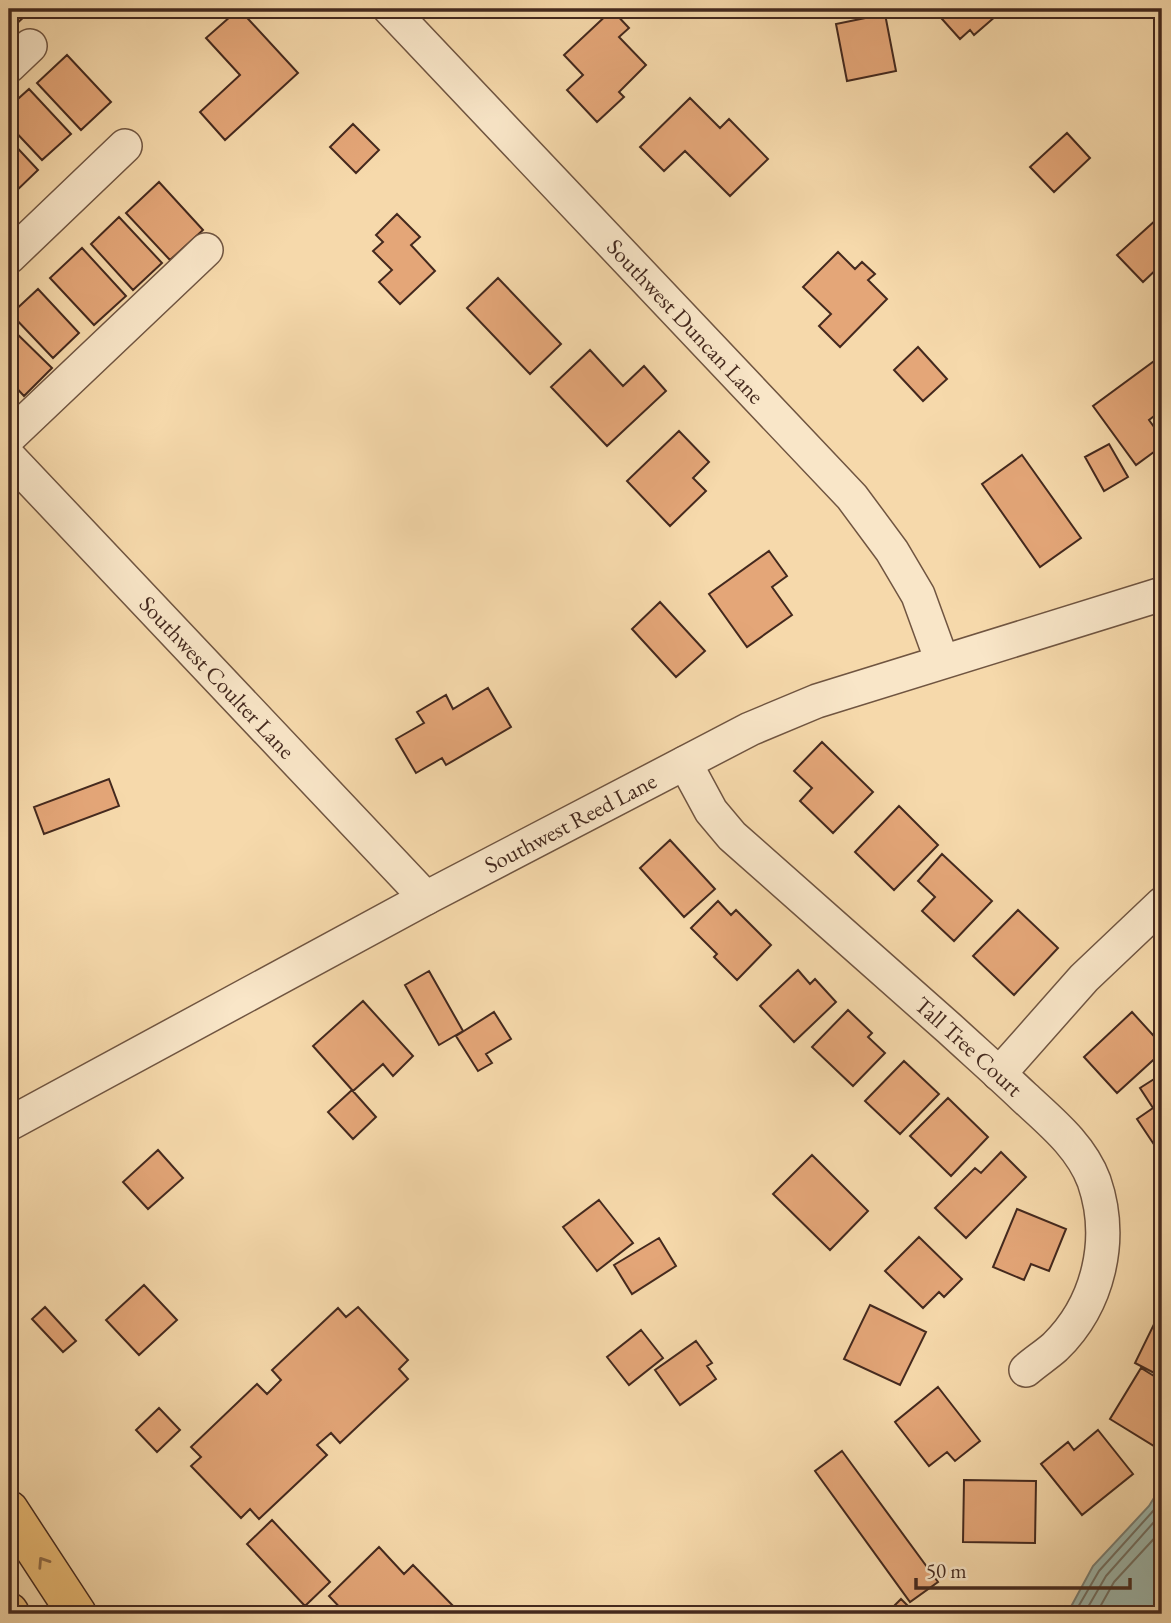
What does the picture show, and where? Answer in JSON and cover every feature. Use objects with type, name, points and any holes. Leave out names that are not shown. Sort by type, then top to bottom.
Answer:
[{"type":"highway","points":[[9,1510],[77,1614]]},
{"type":"street","name":"Southwest Duncan Lane","points":[[390,9],[852,497],[892,551],[918,595],[942,661]]},
{"type":"street","points":[[9,257],[125,146]]},
{"type":"street","points":[[9,437],[206,250]]},
{"type":"street","name":"Southwest Coulter Lane","points":[[9,457],[426,898]]},
{"type":"street","name":"Southwest Reed Lane","points":[[9,1124],[426,898],[750,729],[817,701],[1162,594]]},
{"type":"street","name":"Tall Tree Court","points":[[685,763],[711,811],[732,836],[999,1074],[1066,1136],[1081,1156],[1094,1180],[1102,1210],[1103,1249],[1095,1287],[1077,1320],[1055,1347],[1026,1370]]},
{"type":"street","points":[[999,1074],[1084,978],[1162,904]]},
{"type":"water","points":[[1162,1485],[1162,1600],[1149,1614],[1067,1614],[1093,1566],[1149,1506]]},
{"type":"building","points":[[9,9],[22,9],[27,14],[9,31]]},
{"type":"building","points":[[239,9],[298,73],[225,140],[200,112],[240,75],[206,38]]},
{"type":"building","points":[[933,9],[1004,9],[974,35],[970,30],[960,39]]},
{"type":"building","points":[[612,10],[629,28],[619,37],[646,65],[619,92],[624,97],[597,122],[567,90],[583,75],[564,55]]},
{"type":"building","points":[[885,14],[896,71],[847,81],[836,24]]},
{"type":"building","points":[[67,55],[111,102],[81,130],[37,83]]},
{"type":"building","points":[[29,89],[71,134],[42,160],[9,125],[9,107]]},
{"type":"building","points":[[690,98],[720,128],[729,119],[768,159],[730,196],[685,151],[664,171],[640,147]]},
{"type":"building","points":[[353,124],[379,150],[356,173],[330,147]]},
{"type":"building","points":[[1067,133],[1090,158],[1054,192],[1030,167]]},
{"type":"building","points":[[9,139],[38,170],[9,198]]},
{"type":"building","points":[[159,182],[203,230],[170,260],[126,213]]},
{"type":"building","points":[[397,214],[420,237],[411,245],[435,271],[400,304],[379,282],[392,270],[373,251],[383,242],[376,235]]},
{"type":"building","points":[[119,217],[162,263],[133,290],[91,244]]},
{"type":"building","points":[[1157,219],[1162,225],[1162,264],[1143,282],[1117,255]]},
{"type":"building","points":[[82,248],[126,296],[94,325],[50,278]]},
{"type":"building","points":[[838,252],[855,269],[862,262],[875,274],[868,280],[887,299],[840,347],[819,326],[831,314],[803,287]]},
{"type":"building","points":[[498,278],[561,344],[530,374],[467,308]]},
{"type":"building","points":[[38,289],[79,333],[53,358],[11,314]]},
{"type":"building","points":[[9,326],[52,368],[24,396],[9,380]]},
{"type":"building","points":[[918,347],[947,379],[923,401],[894,370]]},
{"type":"building","points":[[590,350],[623,386],[644,366],[666,391],[607,446],[551,387]]},
{"type":"building","points":[[1161,356],[1162,410],[1149,420],[1162,438],[1162,446],[1136,465],[1093,406]]},
{"type":"building","points":[[679,431],[709,462],[693,478],[706,491],[670,526],[627,481]]},
{"type":"building","points":[[1109,444],[1128,477],[1104,491],[1085,457]]},
{"type":"building","points":[[1022,455],[1081,538],[1040,567],[982,484]]},
{"type":"building","points":[[769,551],[787,576],[772,587],[792,615],[747,647],[709,594]]},
{"type":"building","points":[[660,602],[705,651],[676,677],[632,629]]},
{"type":"building","points":[[488,688],[511,727],[446,765],[442,758],[416,773],[396,739],[424,723],[417,712],[446,695],[453,709]]},
{"type":"building","points":[[822,742],[873,792],[833,833],[800,801],[812,788],[794,771]]},
{"type":"building","points":[[109,779],[119,806],[44,834],[34,807]]},
{"type":"building","points":[[899,806],[938,845],[894,890],[855,852]]},
{"type":"building","points":[[670,840],[715,889],[684,917],[640,868]]},
{"type":"building","points":[[942,854],[992,901],[954,941],[922,911],[935,897],[918,881]]},
{"type":"building","points":[[718,901],[731,915],[736,910],[771,945],[737,980],[714,957],[717,954],[691,928]]},
{"type":"building","points":[[1018,910],[1058,948],[1014,995],[973,956]]},
{"type":"building","points":[[798,970],[810,984],[815,979],[836,1002],[794,1042],[760,1006]]},
{"type":"building","points":[[429,971],[463,1031],[439,1045],[405,985]]},
{"type":"building","points":[[363,1001],[413,1056],[393,1076],[383,1064],[353,1091],[313,1046]]},
{"type":"building","points":[[848,1010],[872,1033],[868,1037],[885,1053],[853,1086],[812,1047]]},
{"type":"building","points":[[494,1012],[511,1039],[486,1054],[492,1063],[478,1071],[456,1036]]},
{"type":"building","points":[[1132,1012],[1162,1045],[1162,1052],[1117,1093],[1084,1057]]},
{"type":"building","points":[[904,1061],[939,1094],[900,1134],[865,1101]]},
{"type":"building","points":[[1162,1074],[1162,1142],[1155,1146],[1137,1119],[1153,1108],[1140,1088]]},
{"type":"building","points":[[352,1090],[376,1117],[353,1139],[328,1112]]},
{"type":"building","points":[[948,1098],[988,1137],[951,1176],[910,1136]]},
{"type":"building","points":[[158,1150],[183,1178],[148,1209],[123,1182]]},
{"type":"building","points":[[1001,1152],[1026,1177],[966,1238],[935,1208],[975,1168],[981,1173]]},
{"type":"building","points":[[812,1155],[868,1211],[830,1250],[773,1194]]},
{"type":"building","points":[[599,1200],[633,1243],[597,1271],[563,1227]]},
{"type":"building","points":[[1017,1209],[1066,1229],[1049,1271],[1031,1264],[1024,1280],[993,1267]]},
{"type":"building","points":[[919,1237],[962,1279],[944,1297],[939,1292],[923,1308],[885,1271]]},
{"type":"building","points":[[659,1238],[676,1266],[632,1294],[614,1265]]},
{"type":"building","points":[[144,1285],[177,1320],[139,1355],[106,1320]]},
{"type":"building","points":[[870,1305],[926,1332],[900,1385],[844,1359]]},
{"type":"building","points":[[45,1307],[76,1341],[63,1352],[32,1319]]},
{"type":"building","points":[[358,1307],[408,1360],[399,1369],[408,1379],[340,1443],[331,1433],[317,1445],[327,1455],[259,1519],[250,1509],[241,1518],[191,1466],[201,1457],[191,1447],[257,1384],[267,1394],[281,1380],[272,1370],[338,1308],[346,1317]]},
{"type":"building","points":[[1158,1316],[1162,1318],[1162,1377],[1135,1363]]},
{"type":"building","points":[[641,1330],[663,1358],[629,1385],[607,1357]]},
{"type":"building","points":[[696,1341],[712,1363],[707,1366],[716,1379],[680,1405],[655,1370]]},
{"type":"building","points":[[1141,1368],[1162,1381],[1162,1432],[1154,1446],[1110,1419]]},
{"type":"building","points":[[938,1387],[980,1441],[955,1461],[947,1452],[929,1466],[895,1422]]},
{"type":"building","points":[[159,1408],[180,1430],[157,1452],[136,1430]]},
{"type":"building","points":[[1098,1430],[1133,1474],[1082,1515],[1041,1464],[1068,1442],[1074,1450]]},
{"type":"building","points":[[842,1451],[938,1582],[910,1602],[815,1471]]},
{"type":"building","points":[[964,1480],[1036,1481],[1035,1543],[963,1542]]},
{"type":"building","points":[[272,1520],[330,1582],[305,1606],[247,1544]]},
{"type":"building","points":[[379,1547],[404,1574],[413,1565],[461,1614],[346,1614],[329,1596]]},
{"type":"building","points":[[901,1599],[916,1614],[886,1614]]}]
